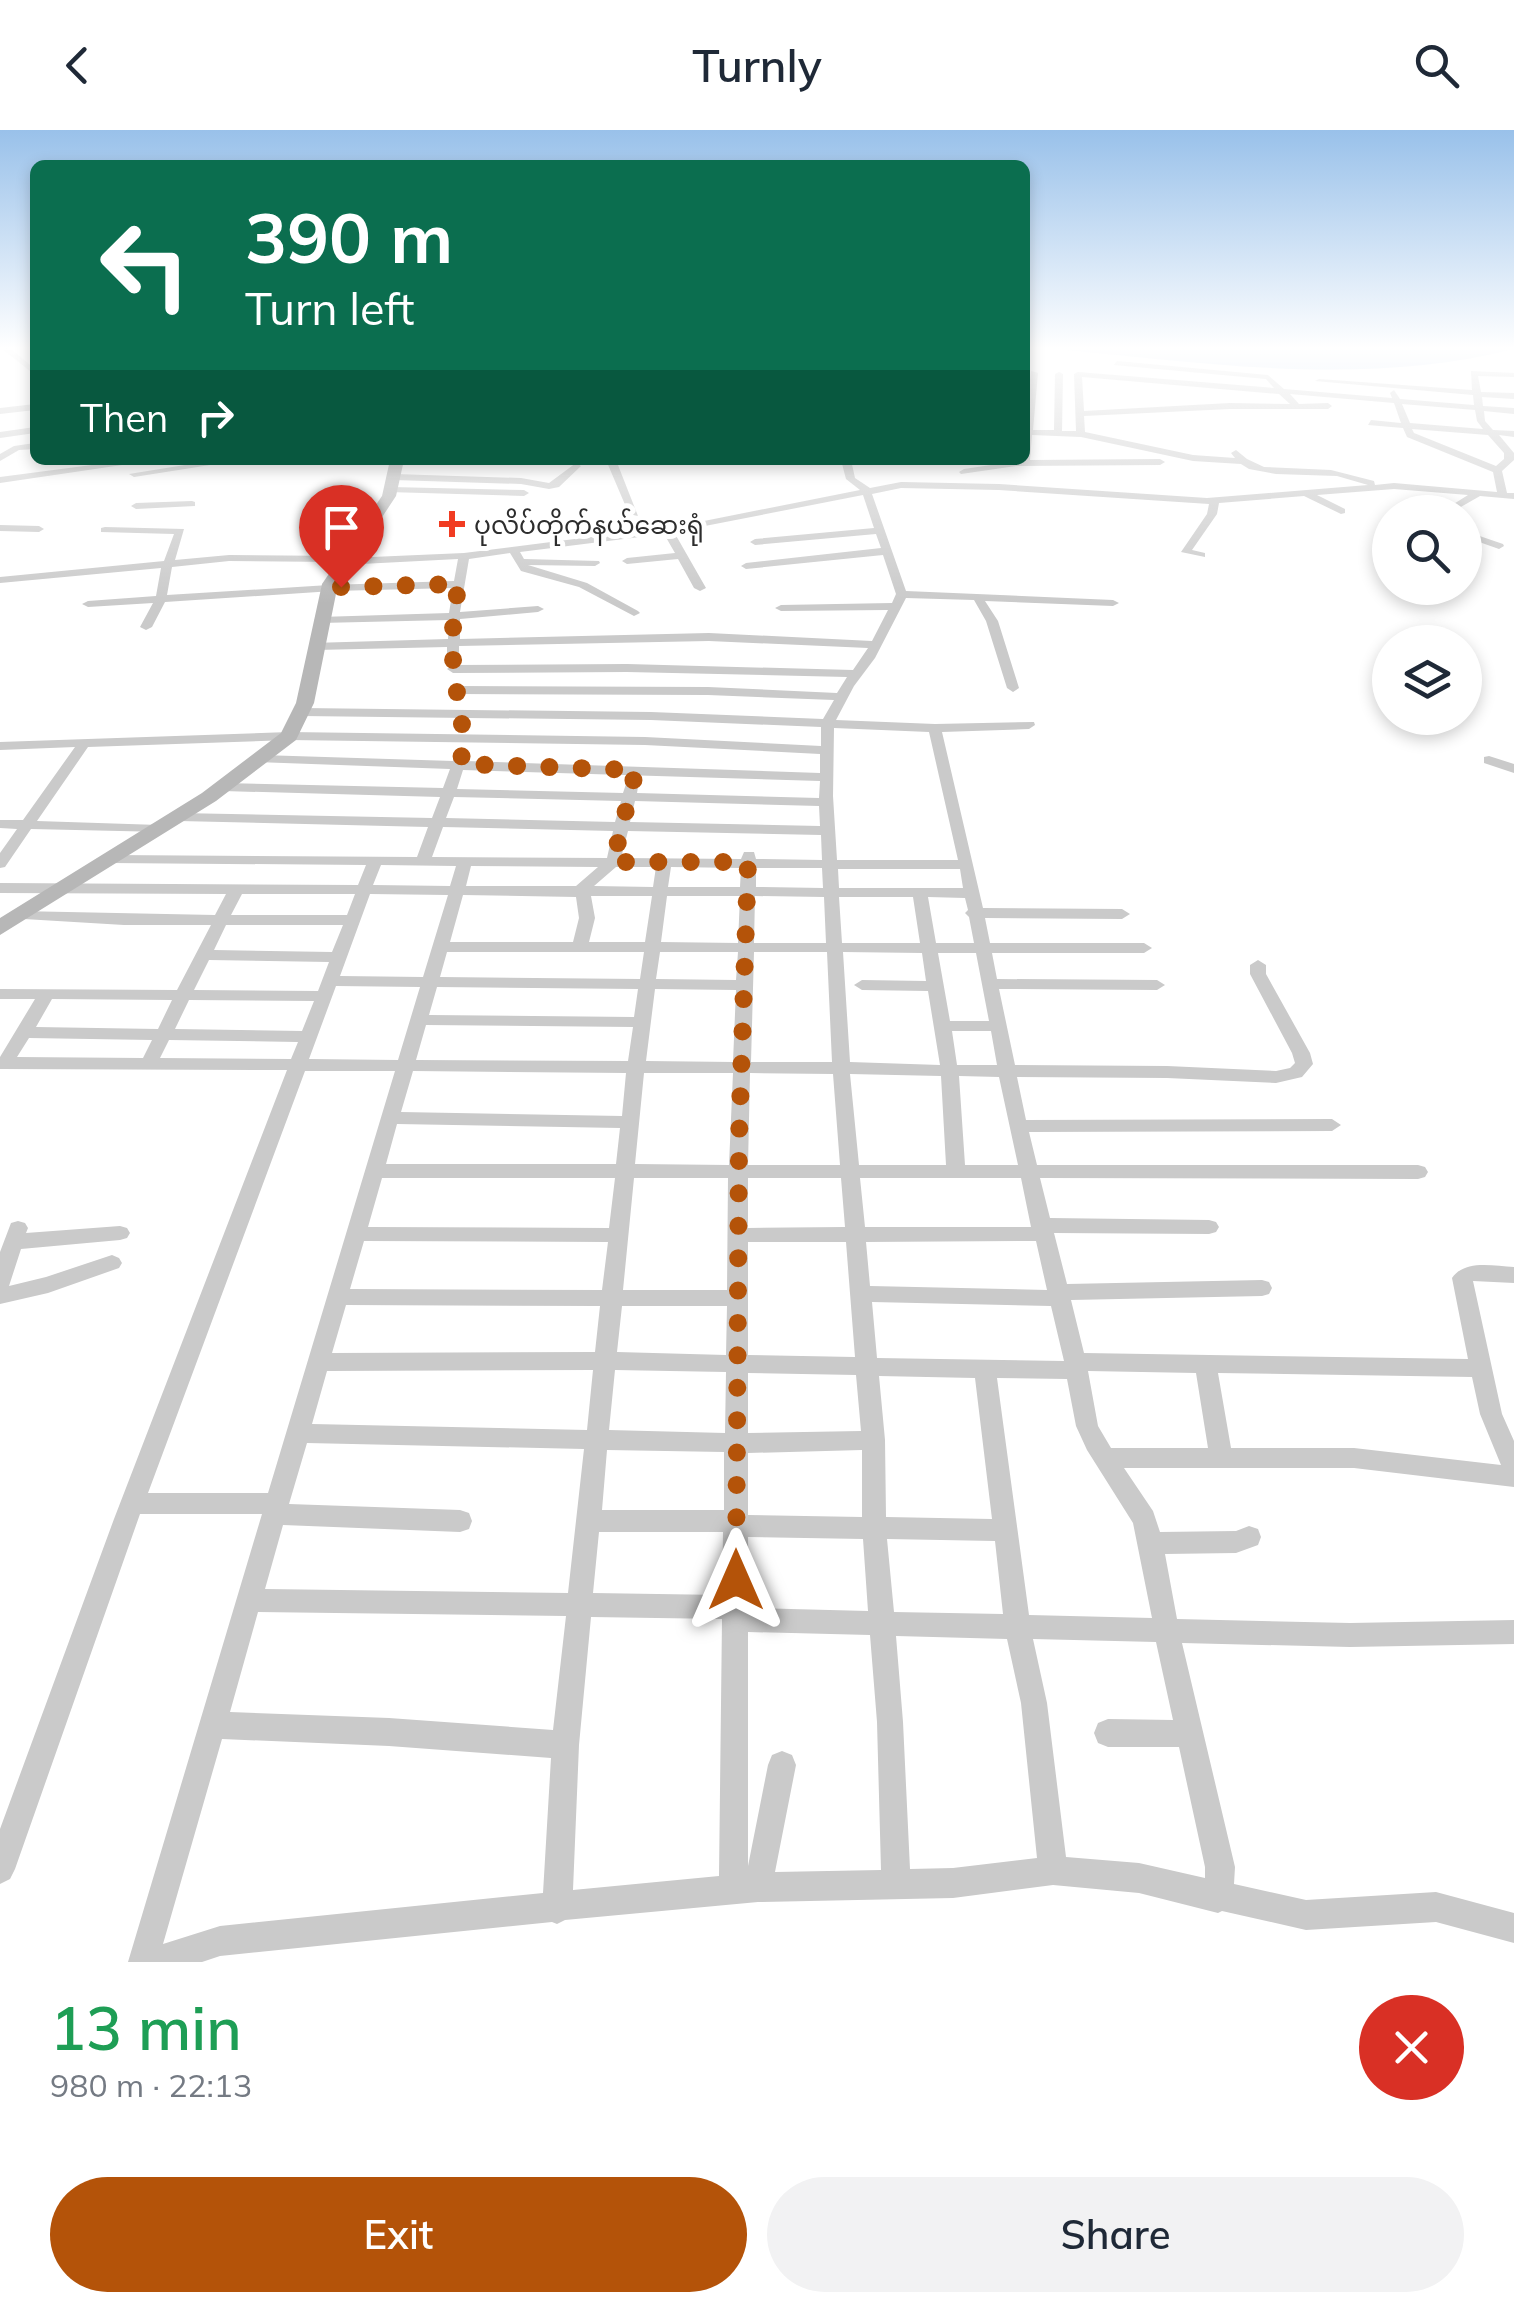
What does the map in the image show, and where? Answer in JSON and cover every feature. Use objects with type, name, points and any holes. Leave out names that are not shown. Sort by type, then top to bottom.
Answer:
[{"type":"street","points":[[1069,433],[1193,458],[1238,457],[1261,469],[1340,474],[1379,486]]},
{"type":"street","points":[[1415,433],[1497,470],[1508,496]]},
{"type":"street","points":[[1437,433],[1500,441]]},
{"type":"street","points":[[1492,433],[1512,454],[1497,470]]},
{"type":"street","points":[[0,443],[2,448],[30,447]]},
{"type":"street","points":[[0,458],[17,448]]},
{"type":"street","points":[[1030,463],[1160,462]]},
{"type":"street","points":[[0,480],[82,465]]},
{"type":"street","points":[[134,474],[167,465]]},
{"type":"street","points":[[614,465],[634,514]]},
{"type":"street","points":[[847,465],[851,479],[866,490],[900,600],[828,722],[827,750],[841,1068],[873,1440],[874,1528],[890,1722],[896,1882]]},
{"type":"street","points":[[963,465],[975,486]]},
{"type":"street","points":[[964,472],[1011,465]]},
{"type":"street","points":[[394,476],[521,481],[549,486],[556,485],[576,466]]},
{"type":"street","points":[[394,476],[540,494]]},
{"type":"street","points":[[0,928],[223,787],[289,736],[302,712],[329,589],[394,476]]},
{"type":"street","points":[[516,556],[538,547],[667,530],[866,490],[917,484],[1214,500],[1379,486],[1508,496]]},
{"type":"street","points":[[1473,495],[1478,492]]},
{"type":"street","points":[[1307,494],[1340,512]]},
{"type":"street","points":[[1202,555],[1186,552],[1190,540],[1214,514],[1214,500]]},
{"type":"street","points":[[136,506],[194,501],[176,529]]},
{"type":"street","points":[[769,511],[789,538]]},
{"type":"street","points":[[0,528],[39,529]]},
{"type":"street","points":[[105,530],[176,529]]},
{"type":"street","points":[[146,627],[161,598],[180,535],[176,529]]},
{"type":"street","points":[[667,530],[700,588]]},
{"type":"street","points":[[755,542],[880,531]]},
{"type":"street","points":[[360,539],[366,551],[365,562]]},
{"type":"street","points":[[775,539],[795,561]]},
{"type":"street","points":[[1482,540],[1499,546]]},
{"type":"street","points":[[538,547],[552,576]]},
{"type":"street","points":[[746,566],[887,551]]},
{"type":"street","points":[[423,861],[460,764],[462,713],[453,669],[453,644],[464,556]]},
{"type":"street","points":[[0,580],[248,557],[365,562],[516,556],[548,563],[594,562]]},
{"type":"street","points":[[516,556],[532,572],[588,587],[634,613]]},
{"type":"street","points":[[627,562],[681,556]]},
{"type":"street","points":[[88,604],[459,584]]},
{"type":"street","points":[[978,596],[992,621],[1013,688]]},
{"type":"street","points":[[780,608],[978,596],[1113,603]]},
{"type":"street","points":[[320,620],[538,609]]},
{"type":"street","points":[[316,646],[709,637],[876,645]]},
{"type":"street","points":[[453,669],[652,662],[856,674]]},
{"type":"street","points":[[608,894],[620,827],[651,716],[652,662]]},
{"type":"street","points":[[457,690],[842,697]]},
{"type":"street","points":[[302,712],[651,716],[935,728],[1028,725]]},
{"type":"street","points":[[935,728],[1018,1126],[1088,1426],[1144,1519],[1150,1543],[1166,1632],[1220,1867],[1218,1898]]},
{"type":"street","points":[[0,746],[289,736],[645,742],[827,750]]},
{"type":"street","points":[[0,864],[83,745]]},
{"type":"street","points":[[261,759],[827,777]]},
{"type":"street","points":[[1489,760],[1514,768]]},
{"type":"street","points":[[223,787],[827,802]]},
{"type":"street","points":[[179,816],[829,831]]},
{"type":"street","points":[[0,824],[159,829]]},
{"type":"street","points":[[111,860],[748,859],[966,866]]},
{"type":"street","points":[[746,1888],[736,1613],[738,1174],[748,859]]},
{"type":"street","points":[[0,1870],[132,1503],[375,861]]},
{"type":"street","points":[[143,1962],[464,862]]},
{"type":"street","points":[[580,893],[615,862]]},
{"type":"street","points":[[556,1908],[565,1745],[636,1067],[664,862]]},
{"type":"street","points":[[0,888],[920,894],[972,903],[1122,914]]},
{"type":"street","points":[[148,1064],[236,890]]},
{"type":"street","points":[[580,893],[587,918],[580,946]]},
{"type":"street","points":[[920,894],[950,1073],[956,1171]]},
{"type":"street","points":[[24,914],[56,918],[350,920]]},
{"type":"street","points":[[440,947],[1144,948]]},
{"type":"street","points":[[202,955],[338,957]]},
{"type":"street","points":[[2,1063],[841,1068],[950,1073],[1113,1068],[1276,1077],[1296,1074],[1304,1064],[1301,1053],[1258,974],[1258,965]]},
{"type":"street","points":[[0,994],[181,996],[430,982],[743,985]]},
{"type":"street","points":[[988,984],[1157,985]]},
{"type":"street","points":[[862,986],[933,986]]},
{"type":"street","points":[[2,1063],[47,994]]},
{"type":"street","points":[[418,1020],[642,1022]]},
{"type":"street","points":[[941,1026],[997,1026]]},
{"type":"street","points":[[23,1032],[307,1037]]},
{"type":"street","points":[[389,1118],[630,1122]]},
{"type":"street","points":[[1018,1126],[1332,1126]]},
{"type":"street","points":[[374,1170],[626,1174],[1418,1172]]},
{"type":"street","points":[[738,1234],[1208,1226]]},
{"type":"street","points":[[0,1284],[16,1235],[120,1233]]},
{"type":"street","points":[[356,1234],[620,1235]]},
{"type":"street","points":[[0,1296],[48,1285],[112,1263]]},
{"type":"street","points":[[1514,1276],[1464,1274],[1479,1368],[1514,1468]]},
{"type":"street","points":[[860,1294],[1060,1295],[1262,1288]]},
{"type":"street","points":[[336,1297],[738,1298]]},
{"type":"street","points":[[318,1362],[608,1361],[985,1369],[1205,1362],[1479,1368]]},
{"type":"street","points":[[1205,1362],[1220,1458]]},
{"type":"street","points":[[985,1369],[1018,1629],[1034,1703],[1052,1870]]},
{"type":"street","points":[[298,1433],[737,1442],[873,1440]]},
{"type":"street","points":[[1104,1458],[1354,1458],[1514,1477]]},
{"type":"street","points":[[1481,1472],[1514,1492]]},
{"type":"street","points":[[132,1503],[460,1521]]},
{"type":"street","points":[[590,1521],[1004,1530]]},
{"type":"street","points":[[1150,1543],[1236,1542],[1248,1537]]},
{"type":"street","points":[[247,1600],[581,1606],[1018,1629],[1418,1635],[1514,1632]]},
{"type":"street","points":[[212,1725],[389,1732],[565,1745]]},
{"type":"street","points":[[1108,1732],[1190,1734]]},
{"type":"street","points":[[746,1888],[782,1765]]},
{"type":"street","points":[[156,1962],[220,1941],[258,1936],[746,1888],[953,1883],[1052,1870],[1140,1878],[1306,1915],[1436,1908],[1514,1928]]},
{"type":"place","name":"ပုလိပ်တိုက်နယ်ဆေးရုံ","points":[[452,524]]},
{"type":"route","points":[[341,587],[459,584],[452,632],[453,669],[463,727],[460,764],[636,770],[613,862],[748,862],[739,1139],[736,1580]]}]
